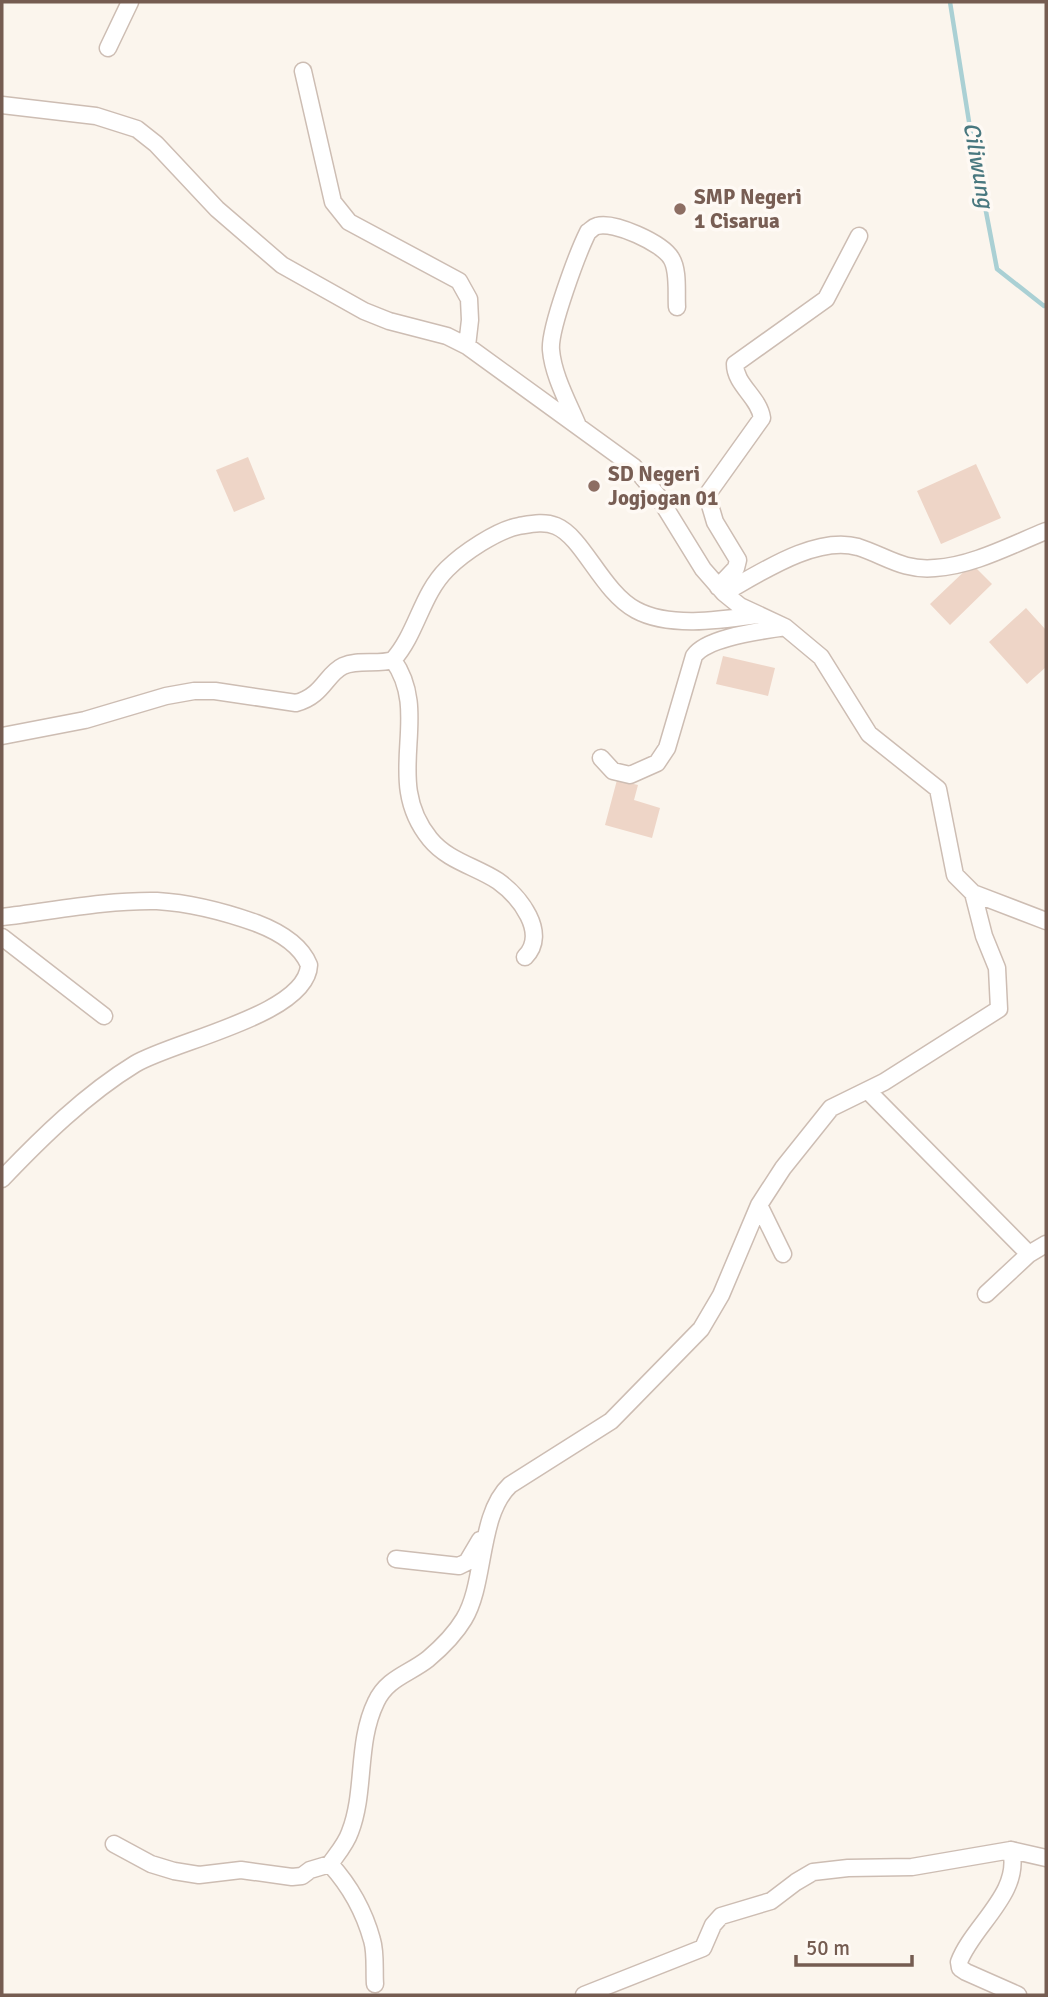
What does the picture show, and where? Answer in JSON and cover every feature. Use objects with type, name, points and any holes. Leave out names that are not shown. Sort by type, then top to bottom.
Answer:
[{"type":"street","points":[[108,48],[130,2]]},
{"type":"street","points":[[303,71],[333,202],[349,222],[459,281],[469,299],[467,346]]},
{"type":"street","points":[[2,105],[96,116],[137,129],[156,144],[217,209],[282,265],[364,311],[389,321],[446,336],[467,346],[634,467],[675,520],[703,569],[721,590],[740,606],[785,627],[824,661],[869,734],[938,789],[955,875],[973,893],[1046,921]]},
{"type":"street","points":[[579,428],[554,364],[551,345],[558,313],[588,232],[596,226],[610,226],[635,234],[668,255],[674,267],[677,307]]},
{"type":"street","points":[[721,590],[736,568],[738,560],[712,513],[708,493],[762,418],[761,410],[736,374],[735,364],[741,357],[826,299],[859,236]]},
{"type":"street","points":[[2,736],[85,720],[166,696],[194,691],[215,691],[296,703],[316,694],[345,665],[393,660],[405,644],[428,594],[448,567],[500,532],[536,524],[555,526],[566,533],[614,594],[643,614],[695,621],[759,615]]},
{"type":"street","points":[[721,590],[819,547],[856,547],[900,565],[932,569],[965,562],[1046,531]]},
{"type":"street","points":[[601,758],[613,771],[630,775],[657,763],[667,748],[697,651],[707,645],[742,635],[785,627]]},
{"type":"street","points":[[393,660],[405,678],[409,699],[407,787],[411,806],[421,827],[437,847],[447,855],[495,879],[520,903],[534,929],[532,946],[525,957]]},
{"type":"street","points":[[114,1844],[144,1861],[191,1874],[242,1870],[292,1877],[330,1864],[351,1832],[364,1745],[376,1702],[388,1685],[428,1659],[463,1621],[469,1610],[501,1494],[510,1485],[611,1421],[701,1329],[721,1295],[759,1205],[783,1168],[831,1108],[868,1091],[999,1009],[997,968],[984,936],[973,893]]},
{"type":"street","points":[[2,917],[130,902],[174,903],[227,914],[266,927],[298,948],[309,965],[307,979],[295,993],[265,1012],[138,1063],[118,1076],[43,1138],[2,1179]]},
{"type":"street","points":[[2,937],[104,1016]]},
{"type":"street","points":[[868,1091],[1029,1254]]},
{"type":"street","points":[[759,1205],[783,1254]]},
{"type":"street","points":[[986,1294],[1029,1254],[1046,1244]]},
{"type":"street","points":[[396,1559],[459,1566],[467,1562],[478,1542],[488,1534]]},
{"type":"street","points":[[1011,1850],[1014,1868],[1007,1886],[959,1962],[960,1968],[966,1972],[1018,1995]]},
{"type":"street","points":[[584,1995],[703,1948],[713,1925],[721,1916],[771,1900],[813,1872],[848,1868],[912,1867],[1011,1850],[1046,1858]]},
{"type":"street","points":[[330,1864],[352,1890],[373,1942],[375,1984]]},
{"type":"building","points":[[248,457],[265,499],[234,512],[216,470]]},
{"type":"building","points":[[976,464],[1001,518],[941,544],[917,491]]},
{"type":"building","points":[[972,564],[992,584],[950,625],[930,604]]},
{"type":"building","points":[[1026,608],[1046,630],[1046,667],[1027,684],[989,642]]},
{"type":"building","points":[[723,656],[775,668],[768,696],[716,684]]},
{"type":"building","points":[[617,780],[638,785],[634,800],[660,808],[652,838],[605,825]]},
{"type":"waterway","name":"Ciliwung","points":[[950,2],[970,128],[997,269],[1046,305]]},
{"type":"place","name":"SMP Negeri 1 Cisarua","points":[[680,209]]},
{"type":"place","name":"SD Negeri Jogjogan 01","points":[[594,486]]}]
